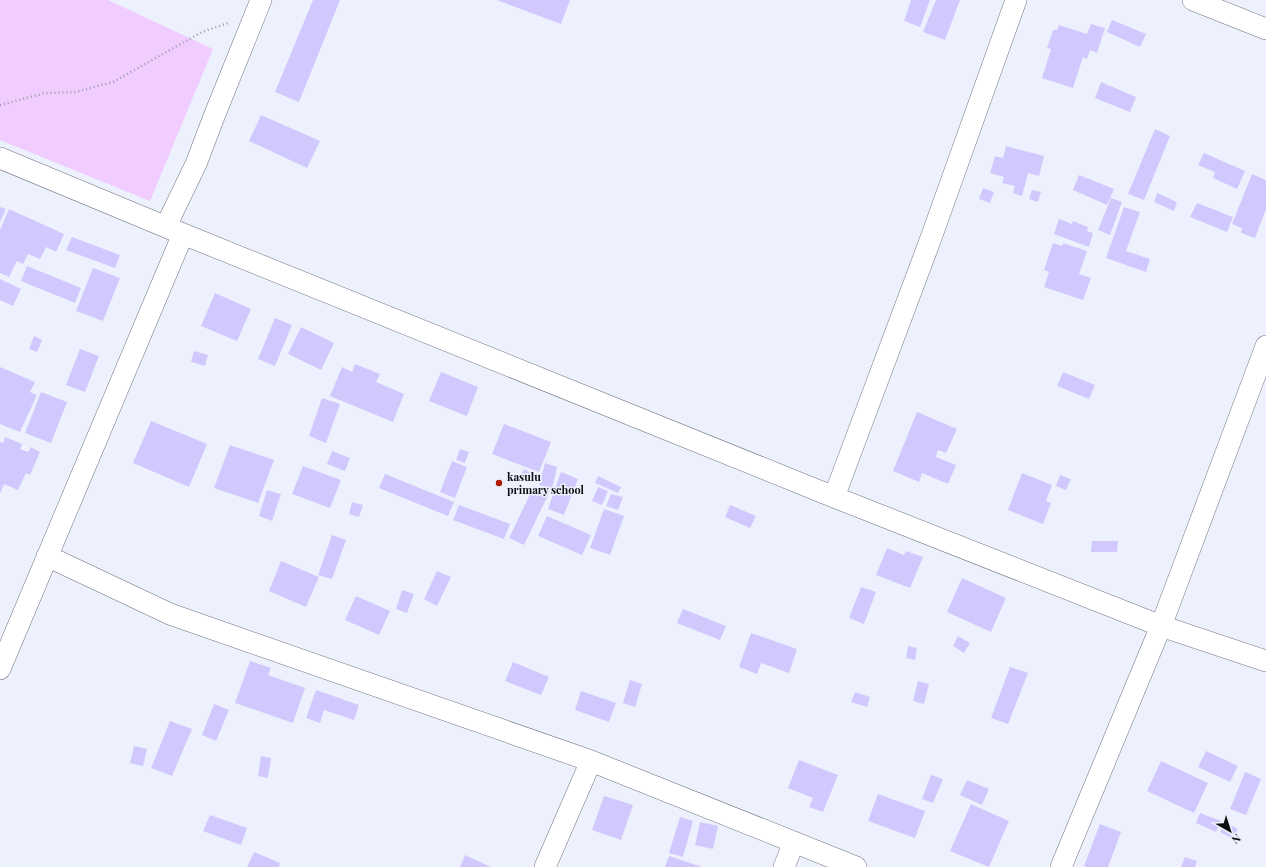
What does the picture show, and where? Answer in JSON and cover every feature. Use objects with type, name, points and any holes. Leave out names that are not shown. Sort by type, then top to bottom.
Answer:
[{"type":"street","points":[[834,497],[931,238],[1016,0]]},
{"type":"street","points":[[1193,0],[1266,29]]},
{"type":"street","points":[[0,668],[47,556],[174,230],[196,164],[215,114],[259,6]]},
{"type":"street","points":[[0,158],[834,497],[1161,626],[1266,661]]},
{"type":"street","points":[[1061,867],[1161,626],[1266,346]]},
{"type":"street","points":[[47,556],[170,614],[591,761],[856,867]]},
{"type":"street","points":[[545,867],[591,761]]},
{"type":"street","points":[[784,867],[794,842]]},
{"type":"path","points":[[0,105],[45,93],[75,92],[113,82],[202,32],[259,6]]},
{"type":"shaded area","points":[[0,0],[108,0],[213,49],[150,201],[0,140]]},
{"type":"building","points":[[313,0],[340,0],[299,102],[275,92]]},
{"type":"building","points":[[497,0],[570,0],[561,24]]},
{"type":"building","points":[[911,0],[930,0],[920,27],[904,21]]},
{"type":"building","points":[[936,0],[960,0],[945,40],[923,32]]},
{"type":"building","points":[[1112,20],[1146,34],[1140,47],[1107,32]]},
{"type":"building","points":[[1091,24],[1105,28],[1097,53],[1090,50],[1087,59],[1083,57],[1073,88],[1042,78],[1051,49],[1047,48],[1053,30],[1057,30],[1059,25],[1087,34]]},
{"type":"building","points":[[1101,82],[1136,97],[1130,112],[1095,98]]},
{"type":"building","points":[[261,115],[320,141],[307,168],[249,141]]},
{"type":"building","points":[[1155,129],[1170,136],[1144,200],[1128,194]]},
{"type":"building","points":[[1006,146],[1044,156],[1039,176],[1028,173],[1022,196],[1013,193],[1015,186],[1002,183],[1004,177],[990,173],[995,156],[1003,158]]},
{"type":"building","points":[[1204,153],[1245,171],[1237,189],[1213,178],[1215,172],[1198,165]]},
{"type":"building","points":[[1252,174],[1266,180],[1266,209],[1255,238],[1241,233],[1242,228],[1232,224]]},
{"type":"building","points":[[1079,175],[1114,189],[1107,205],[1073,190]]},
{"type":"building","points":[[983,188],[994,192],[990,203],[979,199]]},
{"type":"building","points":[[1032,190],[1041,192],[1038,202],[1029,199]]},
{"type":"building","points":[[1157,193],[1177,202],[1174,211],[1154,202]]},
{"type":"building","points":[[1111,198],[1122,202],[1110,235],[1098,230]]},
{"type":"building","points":[[1197,203],[1233,217],[1227,232],[1190,217]]},
{"type":"building","points":[[0,207],[6,209],[0,222]]},
{"type":"building","points":[[1124,207],[1140,212],[1126,251],[1150,259],[1146,272],[1106,258]]},
{"type":"building","points":[[9,209],[64,234],[56,252],[46,247],[40,259],[28,254],[23,264],[17,261],[9,277],[0,273],[0,230]]},
{"type":"building","points":[[1059,219],[1072,224],[1073,221],[1088,227],[1087,231],[1093,233],[1089,247],[1054,234]]},
{"type":"building","points":[[72,237],[120,255],[115,268],[66,250]]},
{"type":"building","points":[[1053,243],[1062,246],[1063,243],[1087,251],[1079,274],[1091,278],[1083,300],[1044,287],[1049,272],[1044,270]]},
{"type":"building","points":[[27,266],[81,288],[75,303],[21,281]]},
{"type":"building","points":[[93,268],[120,278],[103,321],[76,311]]},
{"type":"building","points":[[0,279],[21,289],[13,306],[0,300]]},
{"type":"building","points":[[215,293],[251,309],[237,341],[201,326]]},
{"type":"building","points":[[275,318],[292,325],[275,366],[258,359]]},
{"type":"building","points":[[301,327],[334,343],[321,370],[288,354]]},
{"type":"building","points":[[34,336],[42,340],[37,352],[29,349]]},
{"type":"building","points":[[80,349],[99,356],[85,392],[66,385]]},
{"type":"building","points":[[194,351],[208,355],[205,366],[191,362]]},
{"type":"building","points":[[355,364],[380,374],[376,382],[404,394],[393,422],[330,396],[342,367],[352,372]]},
{"type":"building","points":[[0,367],[35,382],[30,392],[37,395],[20,432],[0,424]]},
{"type":"building","points":[[441,372],[478,387],[467,416],[429,401]]},
{"type":"building","points":[[1063,372],[1095,385],[1089,399],[1057,386]]},
{"type":"building","points":[[41,392],[67,402],[51,443],[25,433]]},
{"type":"building","points":[[322,398],[340,404],[326,443],[309,436]]},
{"type":"building","points":[[917,412],[957,429],[946,453],[938,450],[936,457],[956,465],[948,484],[922,473],[919,482],[893,471]]},
{"type":"building","points":[[151,421],[207,444],[189,487],[133,463]]},
{"type":"building","points":[[504,424],[551,442],[539,472],[492,454]]},
{"type":"building","points":[[5,437],[22,444],[20,449],[28,452],[31,447],[40,452],[30,475],[26,473],[18,490],[4,484],[0,494],[0,442],[3,443]]},
{"type":"building","points":[[230,445],[274,460],[258,503],[214,488]]},
{"type":"building","points":[[460,449],[469,452],[465,463],[456,460]]},
{"type":"building","points":[[332,451],[350,458],[345,471],[327,464]]},
{"type":"building","points":[[452,461],[467,467],[455,498],[440,492]]},
{"type":"building","points":[[545,463],[557,467],[552,489],[539,485]]},
{"type":"building","points":[[303,466],[341,480],[330,508],[292,494]]},
{"type":"building","points":[[524,469],[537,476],[534,482],[521,475]]},
{"type":"building","points":[[561,472],[578,479],[564,515],[548,509]]},
{"type":"building","points":[[1022,473],[1052,485],[1046,501],[1051,503],[1043,524],[1008,510]]},
{"type":"building","points":[[385,474],[454,502],[448,516],[379,488]]},
{"type":"building","points":[[1060,475],[1071,479],[1066,490],[1056,486]]},
{"type":"building","points":[[598,476],[621,487],[618,493],[595,483]]},
{"type":"building","points":[[534,486],[549,493],[524,545],[509,538]]},
{"type":"building","points":[[598,487],[608,491],[602,505],[592,501]]},
{"type":"building","points":[[267,490],[281,494],[272,521],[259,516]]},
{"type":"building","points":[[611,494],[623,497],[618,510],[606,506]]},
{"type":"building","points":[[352,502],[363,505],[359,517],[349,514]]},
{"type":"building","points":[[459,505],[510,524],[504,539],[453,520]]},
{"type":"building","points":[[730,505],[756,516],[750,528],[725,517]]},
{"type":"building","points":[[604,509],[624,516],[610,555],[590,548]]},
{"type":"building","points":[[547,516],[591,535],[582,555],[538,536]]},
{"type":"building","points":[[332,535],[346,540],[332,579],[318,575]]},
{"type":"building","points":[[1092,541],[1118,541],[1117,552],[1091,552]]},
{"type":"building","points":[[887,548],[904,555],[906,551],[923,557],[910,588],[876,575]]},
{"type":"building","points":[[281,561],[319,577],[306,607],[269,591]]},
{"type":"building","points":[[437,571],[451,577],[437,606],[424,599]]},
{"type":"building","points":[[962,578],[1006,598],[991,632],[947,612]]},
{"type":"building","points":[[861,587],[876,592],[864,624],[849,618]]},
{"type":"building","points":[[402,590],[414,594],[407,613],[396,609]]},
{"type":"building","points":[[356,596],[390,611],[379,635],[345,620]]},
{"type":"building","points":[[683,609],[726,626],[720,640],[677,623]]},
{"type":"building","points":[[751,633],[797,649],[789,673],[761,663],[757,674],[739,667]]},
{"type":"building","points":[[958,636],[970,643],[964,653],[953,646]]},
{"type":"building","points":[[908,646],[917,648],[915,660],[906,658]]},
{"type":"building","points":[[250,661],[271,668],[268,675],[305,688],[293,723],[235,703]]},
{"type":"building","points":[[513,662],[549,677],[541,695],[505,681]]},
{"type":"building","points":[[1010,667],[1028,673],[1008,724],[991,718]]},
{"type":"building","points":[[630,680],[642,684],[635,707],[623,703]]},
{"type":"building","points":[[918,681],[929,684],[924,704],[913,701]]},
{"type":"building","points":[[316,690],[359,705],[354,720],[324,710],[320,723],[306,718]]},
{"type":"building","points":[[581,691],[616,703],[609,722],[575,710]]},
{"type":"building","points":[[855,692],[870,697],[867,707],[851,702]]},
{"type":"building","points":[[214,704],[229,710],[216,741],[202,735]]},
{"type":"building","points":[[170,721],[192,729],[172,776],[151,768]]},
{"type":"building","points":[[134,746],[147,749],[143,766],[130,763]]},
{"type":"building","points":[[1206,751],[1238,766],[1230,782],[1198,767]]},
{"type":"building","points":[[261,756],[271,758],[268,778],[258,776]]},
{"type":"building","points":[[799,760],[838,775],[823,812],[809,807],[813,798],[788,788]]},
{"type":"building","points":[[1161,761],[1208,783],[1194,813],[1147,791]]},
{"type":"building","points":[[1245,772],[1261,779],[1246,815],[1230,809]]},
{"type":"building","points":[[931,775],[943,779],[933,803],[922,799]]},
{"type":"building","points":[[967,780],[989,789],[982,805],[960,795]]},
{"type":"building","points":[[878,794],[925,811],[915,838],[868,821]]},
{"type":"building","points":[[604,796],[633,805],[621,840],[592,830]]},
{"type":"building","points":[[971,804],[1009,821],[989,867],[950,851]]},
{"type":"building","points":[[1200,813],[1221,821],[1216,832],[1196,823]]},
{"type":"building","points":[[210,815],[247,828],[241,845],[203,831]]},
{"type":"building","points":[[680,817],[693,821],[683,857],[669,853]]},
{"type":"building","points":[[700,822],[718,826],[713,849],[695,845]]},
{"type":"building","points":[[1225,822],[1238,829],[1233,839],[1220,832]]},
{"type":"building","points":[[1100,824],[1121,832],[1108,867],[1084,866]]},
{"type":"building","points":[[254,852],[280,863],[279,867],[247,867]]},
{"type":"building","points":[[465,855],[491,867],[460,867]]},
{"type":"building","points":[[669,856],[702,867],[665,867]]},
{"type":"building","points":[[1185,857],[1197,861],[1195,867],[1181,867]]},
{"type":"place","name":"kasulu primary school","points":[[499,483]]}]
